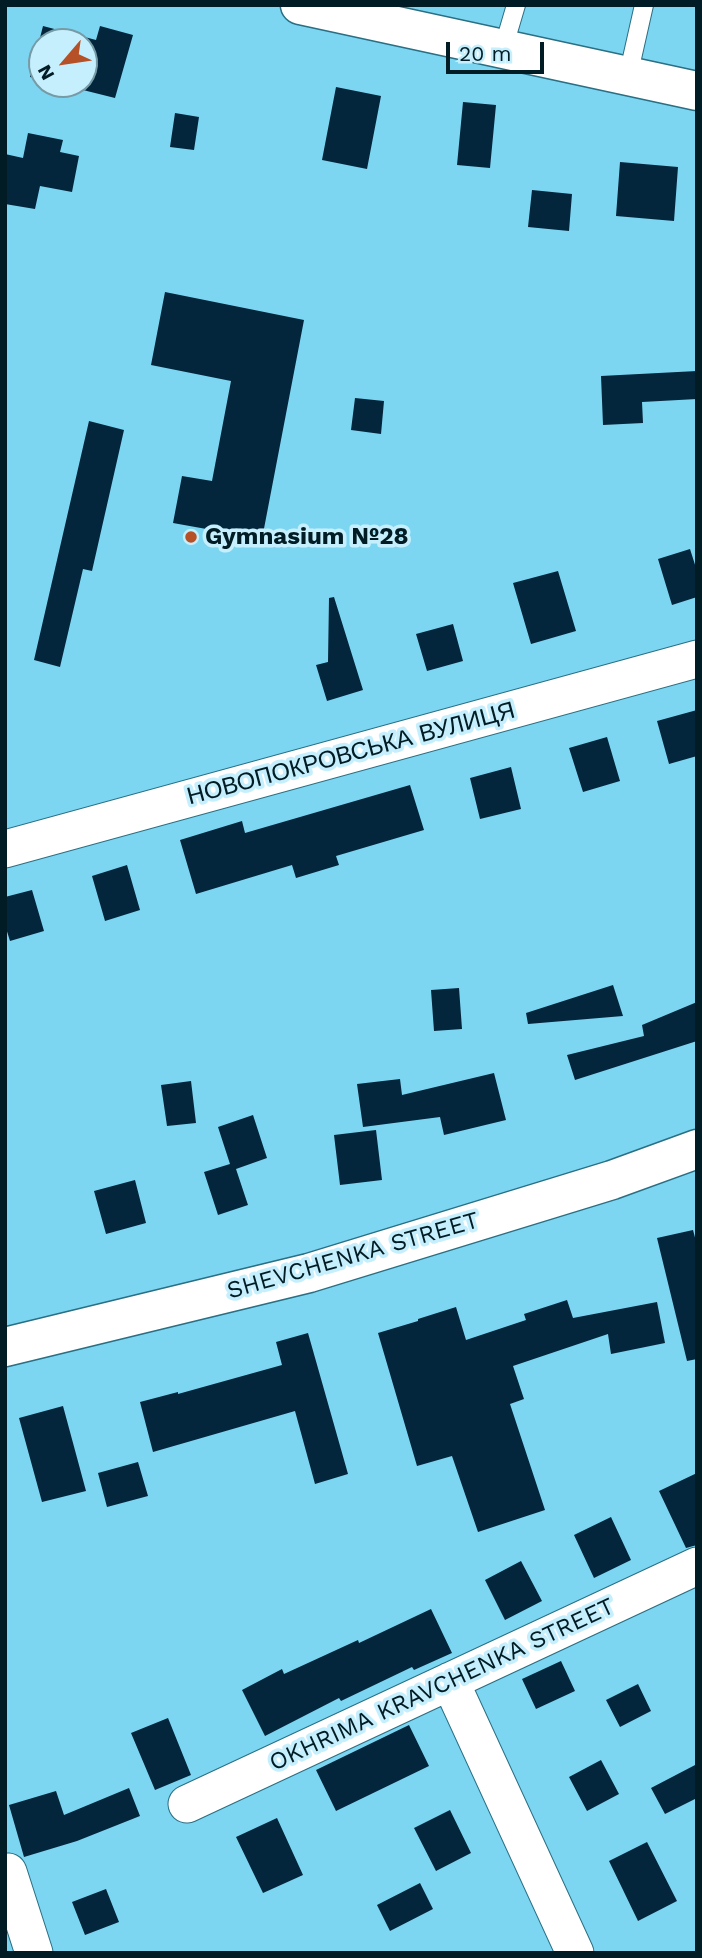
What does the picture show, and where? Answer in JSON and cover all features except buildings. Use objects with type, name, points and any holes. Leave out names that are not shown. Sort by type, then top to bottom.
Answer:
[{"type":"street","points":[[300,5],[697,91]]},
{"type":"street","name":"НОВОПОКРОВСЬКА ВУЛИЦЯ","points":[[5,849],[697,659]]},
{"type":"street","name":"SHEVCHENKA STREET","points":[[5,1348],[309,1273],[612,1180],[697,1149]]},
{"type":"street","name":"OKHRIMA KRAVCHENKA STREET","points":[[187,1804],[697,1566]]},
{"type":"street","points":[[450,1681],[575,1953]]},
{"type":"street","points":[[6,1870],[34,1953]]},
{"type":"lane","points":[[503,49],[516,5]]},
{"type":"lane","points":[[628,76],[644,5]]},
{"type":"place","name":"Gymnasium №28","points":[[191,537]]}]
